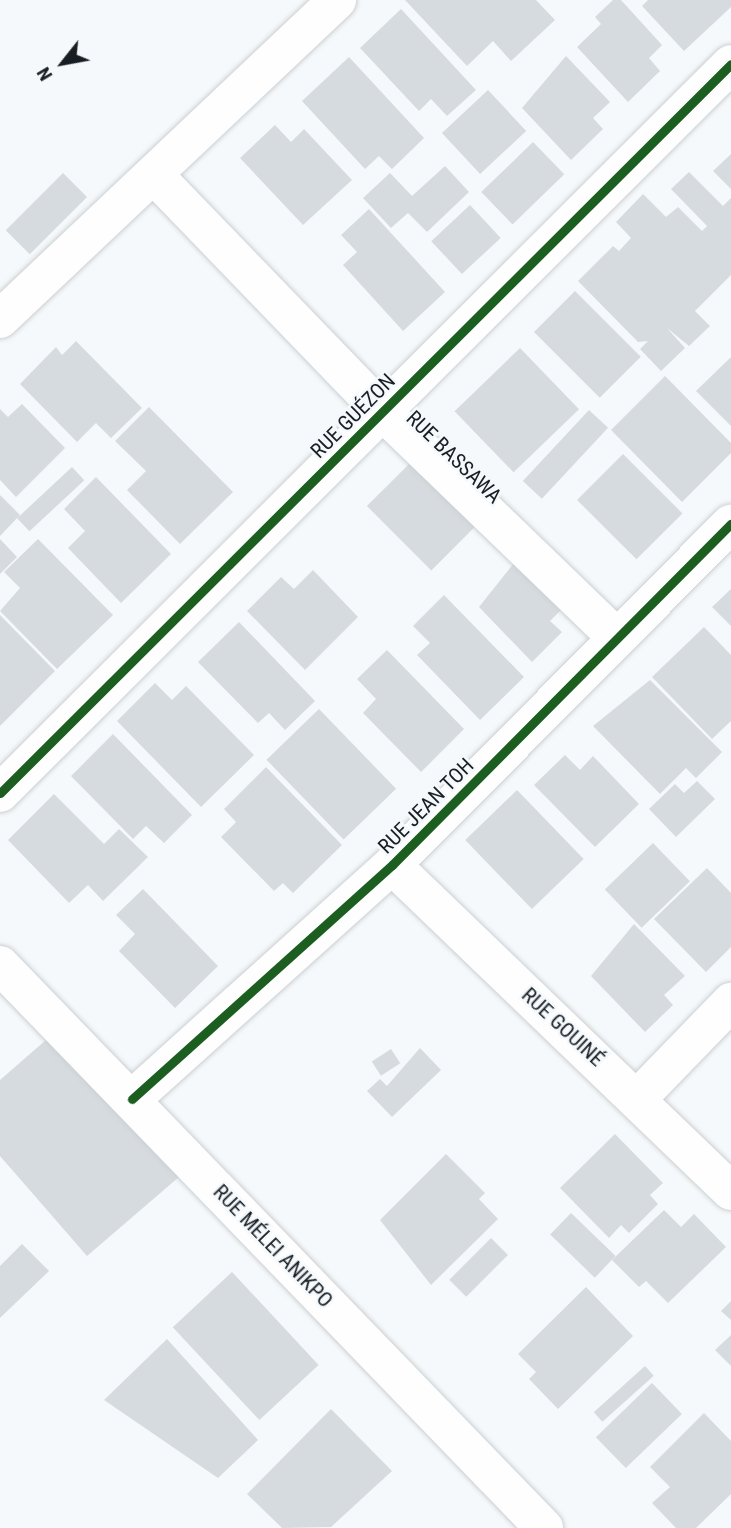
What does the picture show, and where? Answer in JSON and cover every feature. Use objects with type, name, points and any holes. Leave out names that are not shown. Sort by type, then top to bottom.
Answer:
[{"type":"street","points":[[0,319],[155,176],[337,0]]},
{"type":"street","name":"RUE GUÉZON","points":[[0,793],[731,64]]},
{"type":"street","name":"RUE BASSAWA","points":[[155,176],[382,411],[617,638]]},
{"type":"street","name":"RUE JEAN TOH","points":[[132,1099],[392,865],[731,524]]},
{"type":"street","name":"RUE GOUINÉ","points":[[392,865],[638,1098],[731,1191]]},
{"type":"street","name":"RUE MÉLEI ANIKPO","points":[[0,965],[544,1528]]},
{"type":"street","points":[[638,1098],[731,1002]]},
{"type":"building","points":[[405,0],[536,0],[555,20],[511,61],[493,41],[467,66]]},
{"type":"building","points":[[613,0],[621,0],[662,45],[649,58],[660,71],[628,102],[577,47],[601,24],[595,17]]},
{"type":"building","points":[[648,0],[731,0],[731,7],[684,51],[642,6]]},
{"type":"building","points":[[401,9],[476,90],[447,116],[431,99],[419,111],[360,48]]},
{"type":"building","points":[[566,56],[610,102],[593,118],[603,129],[571,160],[522,108]]},
{"type":"building","points":[[349,57],[424,138],[392,169],[379,156],[365,169],[302,101]]},
{"type":"building","points":[[488,90],[526,131],[480,174],[442,133]]},
{"type":"building","points":[[275,125],[291,142],[304,129],[352,180],[303,225],[240,158]]},
{"type":"building","points":[[533,142],[564,174],[512,224],[481,192]]},
{"type":"building","points":[[731,154],[731,189],[713,171]]},
{"type":"building","points":[[445,166],[469,192],[427,232],[408,213],[391,228],[363,198],[390,173],[412,196]]},
{"type":"building","points":[[689,172],[723,206],[731,198],[731,275],[695,311],[710,326],[689,346],[667,328],[685,348],[661,371],[640,349],[648,341],[638,342],[578,281],[613,246],[619,251],[631,238],[616,222],[643,194],[666,217],[678,207],[702,231],[707,226],[671,189]]},
{"type":"building","points":[[63,173],[87,197],[30,254],[6,230]]},
{"type":"building","points":[[470,205],[501,238],[462,274],[431,241]]},
{"type":"building","points":[[369,209],[445,292],[403,331],[343,265],[357,252],[341,235]]},
{"type":"building","points":[[575,291],[641,357],[600,398],[534,332]]},
{"type":"building","points":[[76,341],[142,408],[111,438],[96,423],[77,442],[20,384],[56,347],[62,355]]},
{"type":"building","points":[[520,348],[579,409],[514,472],[455,411]]},
{"type":"building","points":[[731,357],[731,426],[696,391]]},
{"type":"building","points":[[665,376],[731,443],[731,453],[682,502],[611,430]]},
{"type":"building","points":[[22,404],[65,448],[16,497],[0,480],[0,409],[8,417]]},
{"type":"building","points":[[149,407],[233,492],[180,544],[127,490],[146,471],[115,441]]},
{"type":"building","points":[[589,410],[608,428],[542,499],[523,481]]},
{"type":"building","points":[[420,453],[484,517],[431,570],[367,506]]},
{"type":"building","points":[[623,454],[682,513],[636,559],[577,500]]},
{"type":"building","points":[[72,467],[84,480],[29,531],[17,518]]},
{"type":"building","points":[[96,477],[171,554],[121,603],[68,548],[85,531],[64,509]]},
{"type":"building","points":[[0,495],[20,515],[0,536]]},
{"type":"building","points":[[0,539],[17,557],[0,574]]},
{"type":"building","points":[[38,539],[113,615],[57,669],[0,611],[20,588],[4,572]]},
{"type":"building","points":[[521,554],[568,603],[550,621],[562,632],[532,662],[479,607]]},
{"type":"building","points":[[313,570],[358,617],[305,670],[247,611],[281,577],[294,589]]},
{"type":"building","points":[[731,589],[731,626],[712,607]]},
{"type":"building","points":[[444,595],[524,677],[480,720],[417,655],[430,643],[413,626]]},
{"type":"building","points":[[0,615],[55,671],[0,726]]},
{"type":"building","points":[[239,622],[315,701],[285,730],[269,713],[258,723],[198,662]]},
{"type":"building","points":[[704,627],[731,655],[731,721],[712,739],[652,677]]},
{"type":"building","points":[[387,650],[464,729],[421,772],[363,713],[376,699],[357,679]]},
{"type":"building","points":[[650,680],[722,752],[696,778],[686,768],[660,794],[593,726]]},
{"type":"building","points":[[155,683],[172,700],[186,686],[254,755],[201,807],[117,721]]},
{"type":"building","points":[[319,709],[396,789],[344,840],[266,760]]},
{"type":"building","points":[[113,734],[192,815],[164,843],[146,826],[133,839],[71,776]]},
{"type":"building","points":[[565,755],[580,770],[593,756],[639,804],[595,847],[534,785]]},
{"type":"building","points":[[266,767],[342,845],[293,893],[283,883],[274,891],[221,837],[236,822],[224,809]]},
{"type":"building","points":[[697,781],[715,799],[676,837],[649,809],[675,784],[684,793]]},
{"type":"building","points":[[517,790],[584,859],[532,909],[465,840]]},
{"type":"building","points":[[54,794],[104,844],[119,829],[148,857],[103,901],[88,885],[69,903],[8,840]]},
{"type":"building","points":[[653,843],[690,881],[642,928],[605,890]]},
{"type":"building","points":[[707,868],[731,893],[731,947],[706,972],[654,919]]},
{"type":"building","points":[[143,889],[218,966],[175,1008],[119,951],[135,934],[116,915]]},
{"type":"building","points":[[634,924],[685,976],[664,995],[673,1005],[645,1032],[591,976]]},
{"type":"building","points":[[54,1033],[179,1177],[87,1256],[0,1156],[0,1080]]},
{"type":"building","points":[[420,1048],[441,1070],[392,1117],[367,1091],[380,1079],[387,1086]]},
{"type":"building","points":[[391,1049],[400,1063],[381,1076],[372,1062]]},
{"type":"building","points":[[615,1134],[663,1183],[650,1195],[658,1204],[629,1233],[621,1225],[609,1238],[560,1188]]},
{"type":"building","points":[[446,1154],[485,1193],[479,1199],[498,1219],[431,1285],[380,1220]]},
{"type":"building","points":[[664,1210],[681,1227],[694,1214],[726,1247],[668,1303],[646,1281],[639,1287],[612,1260]]},
{"type":"building","points":[[571,1213],[616,1256],[595,1278],[550,1235]]},
{"type":"building","points":[[491,1238],[508,1255],[466,1297],[449,1280]]},
{"type":"building","points":[[22,1244],[49,1271],[0,1318],[0,1266]]},
{"type":"building","points":[[232,1272],[319,1365],[259,1420],[173,1327]]},
{"type":"building","points":[[586,1287],[633,1336],[558,1409],[529,1379],[536,1372],[518,1354]]},
{"type":"building","points":[[731,1301],[731,1320],[721,1311]]},
{"type":"building","points":[[731,1335],[731,1366],[715,1350]]},
{"type":"building","points":[[167,1339],[258,1440],[218,1478],[104,1400]]},
{"type":"building","points":[[645,1366],[654,1376],[602,1422],[594,1412]]},
{"type":"building","points":[[652,1383],[682,1414],[626,1468],[596,1437]]},
{"type":"building","points":[[331,1409],[392,1471],[331,1527],[282,1528],[247,1494]]},
{"type":"building","points":[[704,1413],[731,1441],[731,1494],[696,1528],[676,1528],[652,1503],[670,1487],[650,1467]]},
{"type":"cycle path","points":[[0,793],[731,64]]},
{"type":"cycle path","points":[[132,1099],[392,865],[731,524]]}]
